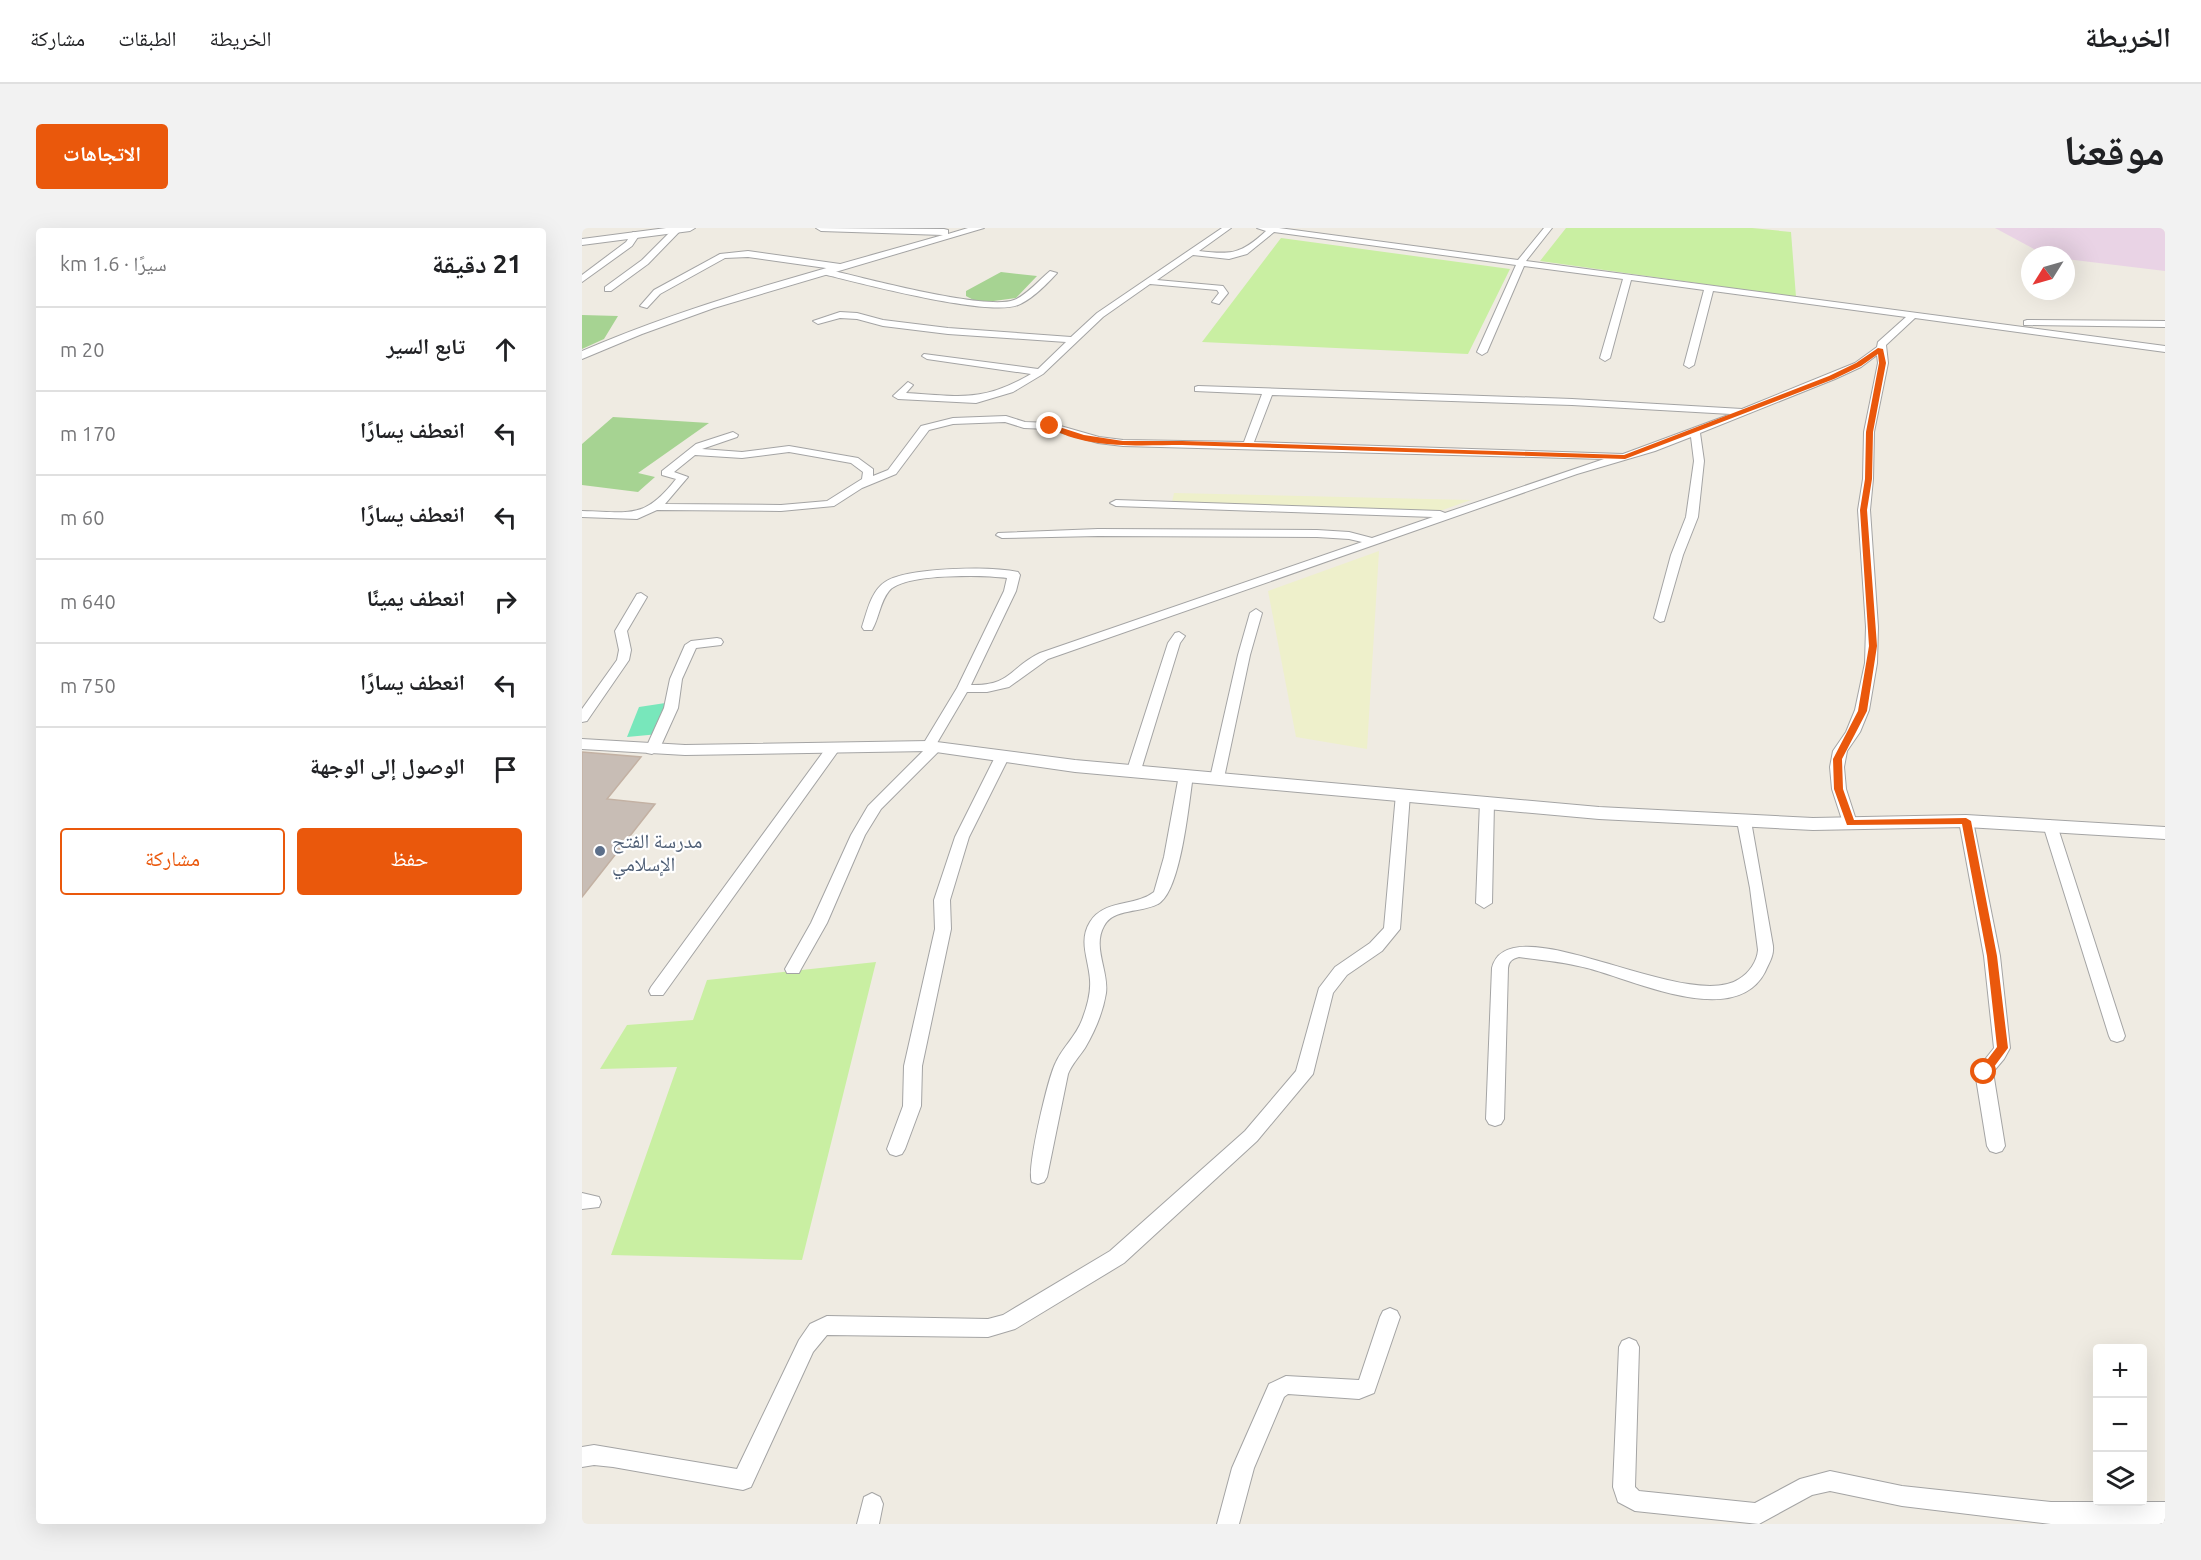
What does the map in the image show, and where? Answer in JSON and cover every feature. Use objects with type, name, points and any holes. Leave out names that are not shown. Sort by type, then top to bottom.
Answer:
[{"type":"street","points":[[821,228],[938,232],[974,228]]},
{"type":"street","points":[[582,355],[687,314],[979,228]]},
{"type":"street","points":[[908,385],[898,396],[984,399],[1010,390],[1040,372],[1100,315],[1227,228]]},
{"type":"street","points":[[1261,228],[2165,349]]},
{"type":"street","points":[[1482,351],[1521,262],[1548,228]]},
{"type":"street","points":[[582,242],[684,229]]},
{"type":"street","points":[[608,289],[684,229]]},
{"type":"street","points":[[1193,253],[1239,256],[1252,249],[1273,230]]},
{"type":"street","points":[[582,279],[629,244],[636,234]]},
{"type":"street","points":[[644,306],[657,292],[714,260],[729,255],[772,256],[842,267]]},
{"type":"street","points":[[826,272],[897,289],[993,306],[1015,303],[1053,273]]},
{"type":"street","points":[[1605,358],[1628,277]]},
{"type":"street","points":[[1151,282],[1220,288],[1224,294],[1216,302]]},
{"type":"street","points":[[1689,365],[1708,288]]},
{"type":"street","points":[[818,321],[840,315],[857,316],[883,323],[948,331],[1073,340]]},
{"type":"street","points":[[1850,823],[1839,789],[1837,767],[1840,752],[1863,711],[1872,654],[1864,510],[1868,479],[1869,432],[1882,363],[1880,349],[1883,340],[1912,315]]},
{"type":"street","points":[[1982,324],[2055,322],[2165,324]]},
{"type":"street","points":[[963,688],[1002,686],[1026,666],[1044,656],[1573,472],[1625,457],[1832,377],[1858,364],[1880,349]]},
{"type":"street","points":[[927,356],[1040,372]]},
{"type":"street","points":[[1198,389],[1572,402],[1744,412]]},
{"type":"street","points":[[1248,445],[1268,392]]},
{"type":"street","points":[[655,507],[821,506],[832,503],[863,484],[892,472],[925,428],[953,421],[1006,419],[1024,424],[1050,426],[1090,439],[1123,443],[1625,457]]},
{"type":"street","points":[[1660,618],[1677,555],[1692,516],[1699,461],[1695,431]]},
{"type":"street","points":[[582,514],[637,516],[655,507],[669,495],[683,477],[666,473],[703,445],[733,435]]},
{"type":"street","points":[[693,452],[742,455],[789,449],[846,458],[860,463],[869,471],[863,484]]},
{"type":"street","points":[[1116,503],[1451,514]]},
{"type":"street","points":[[1002,535],[1142,532],[1328,535],[1352,536],[1372,542]]},
{"type":"street","points":[[793,969],[819,922],[858,835],[874,806],[932,747],[1010,591],[1014,575],[936,574],[893,581],[878,598],[868,627]]},
{"type":"street","points":[[582,718],[623,660],[625,650],[621,631],[641,597]]},
{"type":"street","points":[[1217,778],[1244,655],[1256,613]]},
{"type":"street","points":[[1134,770],[1174,643],[1179,636]]},
{"type":"street","points":[[652,750],[670,708],[678,674],[691,645],[717,642]]},
{"type":"street","points":[[582,744],[652,750],[932,747],[1075,766],[1186,774],[1599,813],[1744,822],[1966,821],[2165,833]]},
{"type":"street","points":[[657,991],[834,747]]},
{"type":"street","points":[[896,1149],[912,1106],[913,1066],[943,929],[942,900],[962,837],[1003,755]]},
{"type":"street","points":[[1038,1177],[1041,1147],[1063,1064],[1080,1042],[1092,1017],[1098,989],[1097,968],[1090,940],[1097,922],[1114,910],[1148,903],[1160,895],[1169,867],[1186,774]]},
{"type":"street","points":[[582,1457],[594,1455],[614,1457],[743,1480],[806,1346],[813,1333],[819,1328],[828,1325],[988,1328],[1008,1323],[1117,1257],[1251,1136],[1304,1074],[1325,992],[1341,971],[1376,947],[1392,929],[1403,794]]},
{"type":"street","points":[[1484,903],[1488,802]]},
{"type":"street","points":[[1966,821],[1992,956],[2002,1048],[1984,1072],[1996,1146]]},
{"type":"street","points":[[1496,1119],[1500,968],[1502,958],[1508,953],[1519,951],[1588,963],[1654,986],[1685,992],[1716,993],[1739,988],[1759,971],[1766,954],[1757,877],[1744,822]]},
{"type":"street","points":[[2050,825],[2117,1036]]},
{"type":"street","points":[[1228,1524],[1243,1468],[1276,1390],[1286,1385],[1359,1390],[1367,1386],[1390,1317]]},
{"type":"street","points":[[1629,1347],[1624,1487],[1626,1495],[1635,1501],[1757,1514],[1808,1486],[1830,1481],[1902,1496],[2051,1513],[2165,1513]]},
{"type":"shaded area","points":[[1995,228],[2165,228],[2165,271],[2075,260],[2075,246],[2028,246]]},
{"type":"green space","points":[[1566,228],[1752,228],[1791,232],[1796,297],[1540,261]]},
{"type":"green space","points":[[1281,238],[1510,269],[1468,354],[1202,342]]},
{"type":"green space","points":[[1001,272],[1037,276],[1016,298],[979,303],[966,296],[966,291]]},
{"type":"green space","points":[[582,315],[618,316],[604,339],[582,349]]},
{"type":"green space","points":[[613,417],[709,423],[638,473],[655,477],[638,492],[582,485],[582,444]]},
{"type":"green space","points":[[1174,493],[1471,500],[1437,512],[1172,502]]},
{"type":"green space","points":[[1379,551],[1367,749],[1296,737],[1268,591]]},
{"type":"green space","points":[[672,702],[659,734],[627,737],[639,707]]},
{"type":"green space","points":[[876,962],[802,1260],[611,1255],[677,1067],[600,1069],[627,1025],[693,1020],[707,980]]},
{"type":"building","name":"مدرسة الفتح الإسلامي","points":[[582,752],[641,757],[607,799],[655,804],[582,897]]},
{"type":"place","name":"مدرسة الفتح الإسلامي","points":[[600,851]]},
{"type":"route","points":[[1050,426],[1083,437],[1123,443],[1625,457],[1651,449],[1832,377],[1858,364],[1880,349],[1882,363],[1869,432],[1868,479],[1864,510],[1873,646],[1863,711],[1837,759],[1839,789],[1850,823],[1966,821],[1992,956],[2002,1048],[2001,1053],[1987,1065],[1984,1072]]}]
